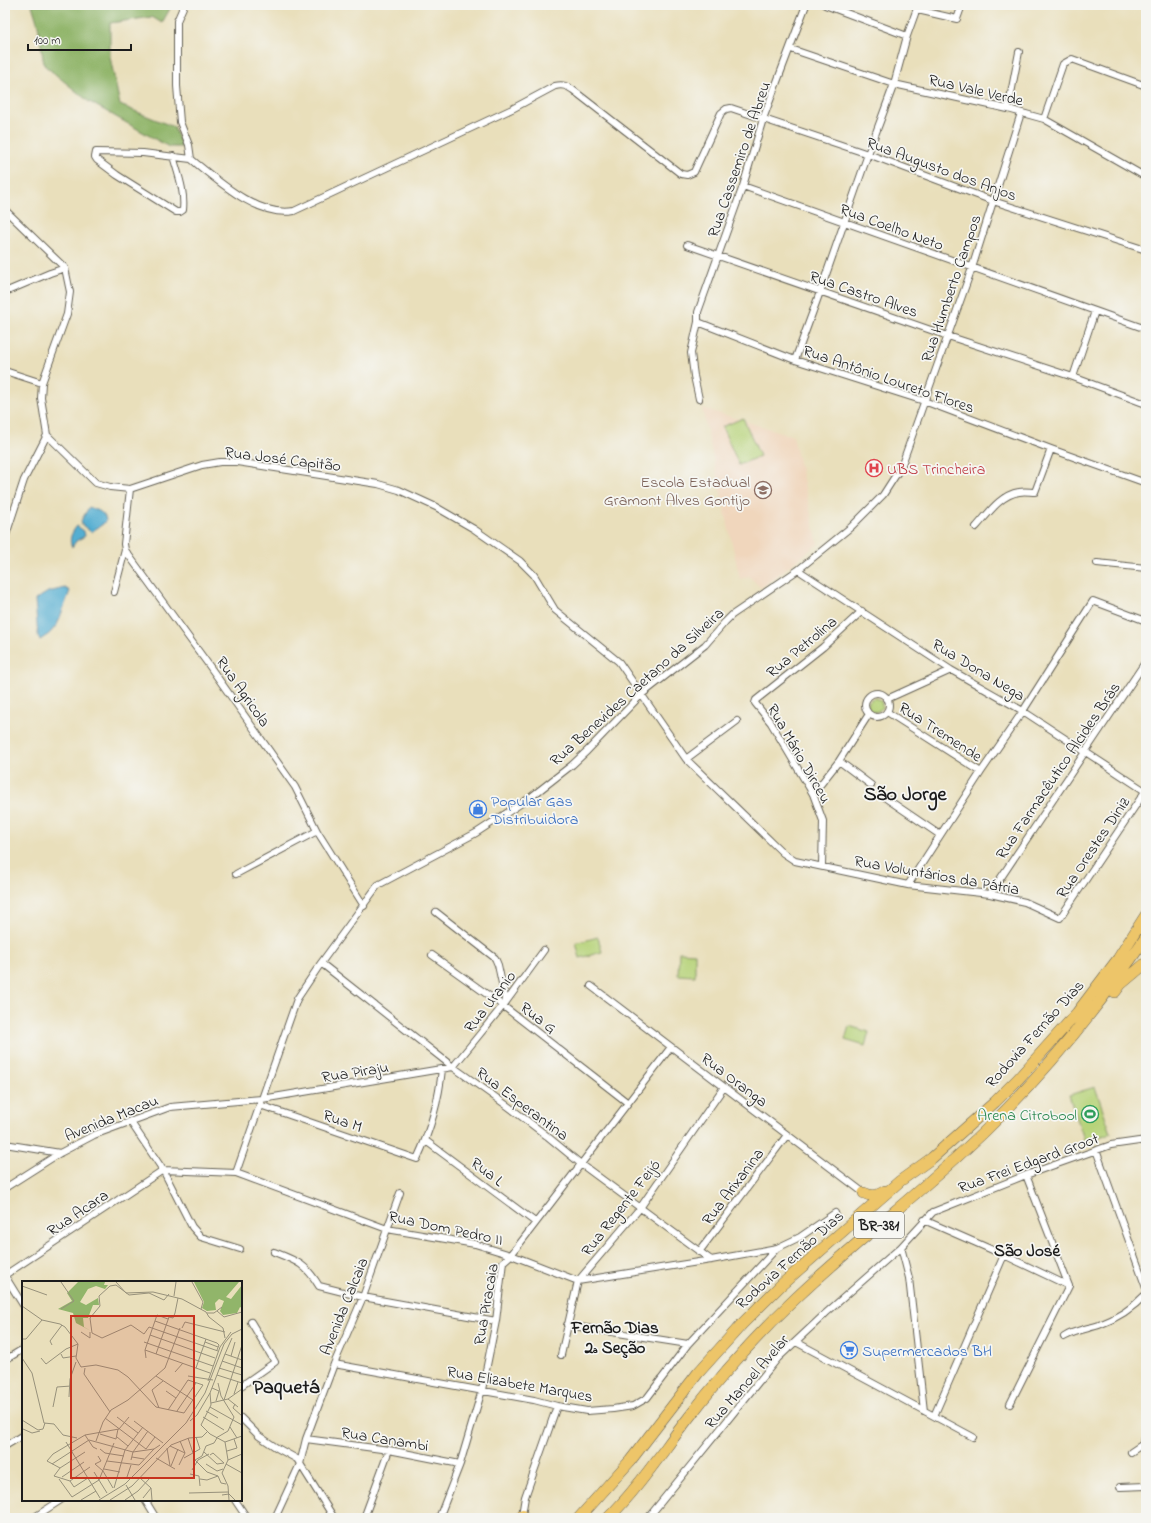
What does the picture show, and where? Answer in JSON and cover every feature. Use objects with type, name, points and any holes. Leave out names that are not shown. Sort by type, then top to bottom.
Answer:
[{"type":"highway","name":"Rodovia Fernão Dias","points":[[575,1518],[583,1514],[630,1461],[698,1373],[742,1324],[780,1286],[900,1181],[932,1158],[995,1102],[1018,1078],[1077,1013],[1118,959],[1146,915]]},
{"type":"highway","name":"Rodovia Fernão Dias","points":[[608,1518],[644,1475],[725,1372],[754,1340],[795,1299],[986,1130],[1033,1082],[1075,1034],[1146,937]]},
{"type":"highway","points":[[1075,1034],[1087,1026],[1121,984],[1146,963]]},
{"type":"highway","points":[[864,1193],[870,1196],[878,1195],[900,1181]]},
{"type":"street","points":[[173,156],[182,186],[184,202],[183,210],[180,212],[176,212],[117,175],[95,157],[96,152],[143,153],[173,156],[191,159],[189,145],[180,122],[177,86],[177,21],[184,5]]},
{"type":"street","name":"Rua Cassemiro de Abreu","points":[[698,322],[698,312],[743,186],[763,119],[791,49],[806,5]]},
{"type":"street","points":[[825,5],[907,36]]},
{"type":"street","points":[[795,360],[894,84],[907,36],[916,11],[957,19],[962,5]]},
{"type":"street","name":"Rua Vale Verde","points":[[791,49],[894,84],[1008,109],[1044,119],[1146,177]]},
{"type":"street","points":[[1008,109],[1019,52]]},
{"type":"street","points":[[1044,119],[1063,64],[1072,59],[1146,86]]},
{"type":"street","name":"Rua Augusto dos Anjos","points":[[191,159],[226,187],[251,202],[274,211],[294,211],[512,109],[555,86],[561,85],[567,86],[573,90],[677,172],[687,175],[692,174],[696,169],[721,113],[726,109],[731,108],[868,154],[993,202],[1146,250]]},
{"type":"street","name":"Rua Humberto Campos","points":[[798,570],[851,527],[884,495],[901,467],[972,268],[1021,113]]},
{"type":"street","name":"Rua Coelho Neto","points":[[743,186],[1146,329]]},
{"type":"street","points":[[5,210],[65,268],[70,292],[67,314],[42,383],[41,398],[47,436],[24,480],[5,538]]},
{"type":"street","name":"Rua Castro Alves","points":[[687,245],[948,336],[1073,377],[1146,404]]},
{"type":"street","points":[[5,292],[65,268]]},
{"type":"street","points":[[1073,377],[1095,311]]},
{"type":"street","points":[[698,322],[692,353],[694,376],[699,398]]},
{"type":"street","name":"Rua Antônio Loureto Flores","points":[[698,322],[795,360],[924,402],[1146,483]]},
{"type":"street","points":[[5,371],[42,383]]},
{"type":"street","name":"Rua José Capitão","points":[[47,436],[96,483],[110,487],[130,489],[202,464],[236,462],[378,484],[399,490],[436,507],[474,529],[520,561],[534,574],[555,610],[619,662],[641,695]]},
{"type":"street","points":[[976,527],[1007,496],[1018,492],[1035,492],[1051,449]]},
{"type":"street","points":[[114,592],[125,550],[124,544],[130,489]]},
{"type":"street","name":"Rua Agricola","points":[[125,550],[295,787],[317,831],[364,906]]},
{"type":"street","points":[[1097,563],[1146,568]]},
{"type":"street","name":"Rua Dona Nega","points":[[798,570],[951,670],[1023,711],[1146,791]]},
{"type":"street","name":"Rua Benevides Caetano da Silveira","points":[[236,1174],[297,999],[378,885],[476,833],[531,797],[572,765],[641,695],[705,645],[732,615],[798,570]]},
{"type":"street","points":[[908,885],[981,772],[1023,711],[1093,601],[1146,621]]},
{"type":"street","name":"Rua Petrolina","points":[[756,700],[823,647],[862,611]]},
{"type":"street","name":"Rua Farmacêutico Alcides Brás","points":[[990,894],[1084,751],[1146,661]]},
{"type":"street","points":[[887,699],[951,670]]},
{"type":"street","points":[[874,693],[885,696],[889,706],[887,712],[880,717],[869,714],[865,708],[868,697],[874,693]]},
{"type":"street","name":"Rua Voluntários da Pátria","points":[[641,695],[686,760],[783,853],[795,861],[908,885],[990,894],[1025,902],[1060,918]]},
{"type":"street","name":"Rua Mário Dirceu","points":[[756,700],[755,703],[771,723],[813,794],[823,821],[822,866]]},
{"type":"street","name":"Rua Tremende","points":[[887,712],[981,772]]},
{"type":"street","points":[[813,794],[839,761],[869,714]]},
{"type":"street","points":[[686,760],[737,721]]},
{"type":"street","points":[[839,761],[872,785]]},
{"type":"street","name":"Rua Orestes Diniz","points":[[1060,918],[1146,791]]},
{"type":"street","points":[[887,799],[940,835]]},
{"type":"street","points":[[236,874],[317,831]]},
{"type":"street","points":[[436,912],[495,958],[498,965],[504,1003]]},
{"type":"street","name":"Rua Uranio","points":[[453,1067],[544,950]]},
{"type":"street","name":"Rua G","points":[[432,955],[504,1003],[628,1103]]},
{"type":"street","name":"Rua Esperantina","points":[[322,963],[453,1067],[711,1260]]},
{"type":"street","name":"Rua Oranga","points":[[591,986],[864,1193]]},
{"type":"street","name":"Rua Piracaia","points":[[439,1518],[460,1464],[482,1390],[496,1321],[503,1262],[511,1255],[670,1047]]},
{"type":"street","name":"Rua Piraju","points":[[261,1102],[453,1067]]},
{"type":"street","points":[[426,1141],[440,1084],[442,1069]]},
{"type":"street","name":"Rua Regente Feijó","points":[[561,1355],[578,1280],[640,1208],[724,1087]]},
{"type":"street","name":"Avenida Macau","points":[[5,1188],[60,1153],[94,1135],[170,1107],[261,1102]]},
{"type":"street","name":"Rua M","points":[[261,1102],[417,1159],[426,1141]]},
{"type":"street","points":[[130,1121],[163,1170],[192,1226],[201,1237],[240,1249]]},
{"type":"street","name":"Rua Arixanina","points":[[699,1252],[787,1135]]},
{"type":"street","name":"Rua Frei Edgard Groot","points":[[924,1220],[933,1212],[1026,1175],[1111,1145],[1146,1140]]},
{"type":"street","name":"Rua L","points":[[426,1141],[535,1222]]},
{"type":"street","points":[[5,1144],[60,1153]]},
{"type":"street","points":[[1096,1150],[1146,1288]]},
{"type":"street","name":"Rua Dom Pedro II","points":[[163,1170],[236,1174],[387,1229],[475,1244],[511,1255],[578,1280],[711,1260],[777,1248],[800,1237],[836,1213]]},
{"type":"street","name":"Rua Acara","points":[[5,1276],[163,1170]]},
{"type":"street","points":[[1010,1404],[1068,1286],[1026,1175]]},
{"type":"street","name":"Avenida Calcaia","points":[[275,1518],[300,1464],[306,1439],[334,1364],[363,1296],[400,1193]]},
{"type":"street","points":[[924,1220],[1004,1255],[1068,1286]]},
{"type":"street","name":"Rua Manoel Avelar","points":[[648,1518],[778,1358],[901,1247],[924,1220]]},
{"type":"street","points":[[901,1247],[909,1278],[924,1411]]},
{"type":"street","name":"Rua Elizabete Marques","points":[[334,1364],[482,1390],[557,1406],[587,1410],[613,1409],[633,1406],[647,1398],[688,1344],[777,1248]]},
{"type":"street","points":[[274,1252],[298,1261],[311,1274],[319,1286],[363,1296],[496,1321]]},
{"type":"street","points":[[934,1416],[1004,1255]]},
{"type":"street","points":[[5,1276],[22,1303]]},
{"type":"street","points":[[1064,1337],[1077,1330],[1098,1325],[1120,1316],[1146,1294]]},
{"type":"street","points":[[242,1385],[275,1362],[251,1322]]},
{"type":"street","points":[[567,1325],[688,1344]]},
{"type":"street","points":[[796,1342],[972,1436]]},
{"type":"street","points":[[5,1360],[22,1350]]},
{"type":"street","points":[[522,1517],[525,1497],[557,1406]]},
{"type":"street","points":[[242,1419],[259,1436],[276,1448],[294,1457],[334,1518]]},
{"type":"street","points":[[5,1446],[22,1436]]},
{"type":"street","points":[[1131,1452],[1143,1444],[1146,1436]]},
{"type":"street","name":"Rua Canambi","points":[[306,1439],[389,1450],[460,1464]]},
{"type":"street","points":[[364,1518],[389,1450]]},
{"type":"street","points":[[1120,1487],[1146,1486]]},
{"type":"street","points":[[33,1518],[59,1501]]},
{"type":"street","points":[[146,1501],[156,1518]]},
{"type":"street","points":[[236,1501],[246,1518]]},
{"type":"shaded area","name":"Escola Estadual Gramont Alves Gontijo","points":[[702,408],[793,436],[818,544],[761,588],[749,576],[740,579]]},
{"type":"green space","points":[[32,5],[172,5],[162,23],[152,17],[110,23],[110,57],[120,105],[174,127],[182,147],[169,147],[88,101],[44,65],[38,25]]},
{"type":"green space","points":[[743,418],[760,456],[739,465],[722,427]]},
{"type":"green space","points":[[872,698],[878,698],[882,702],[882,708],[878,712],[872,712],[868,708],[868,702]]},
{"type":"green space","points":[[598,937],[602,952],[580,958],[576,943]]},
{"type":"green space","points":[[679,952],[695,953],[695,976],[678,975]]},
{"type":"green space","points":[[849,1026],[869,1032],[865,1046],[845,1040]]},
{"type":"green space","name":"Arena Citrobool","points":[[1095,1087],[1111,1133],[1085,1142],[1069,1095]]},
{"type":"water","points":[[89,507],[102,513],[106,520],[103,524],[91,532],[82,525],[81,521]]},
{"type":"water","points":[[77,526],[84,531],[85,536],[76,541],[72,547],[70,541],[71,536]]},
{"type":"water","points":[[65,588],[70,591],[57,625],[49,634],[40,640],[38,636],[35,600],[48,592]]},
{"type":"place","name":"UBS Trincheira","points":[[874,468]]},
{"type":"place","name":"Escola Estadual Gramont Alves Gontijo","points":[[763,490]]},
{"type":"place","name":"Popular Gas Distribuidora","points":[[478,809]]},
{"type":"place","name":"Arena Citrobool","points":[[1090,1114]]},
{"type":"place","name":"Supermercados BH","points":[[849,1350]]},
{"type":"district","name":"São Jorge","points":[[905,793]]},
{"type":"district","name":"São José","points":[[1027,1250]]},
{"type":"district","name":"Fernão Dias 2ª Seção","points":[[615,1337]]},
{"type":"district","name":"Paquetá","points":[[286,1386]]}]
